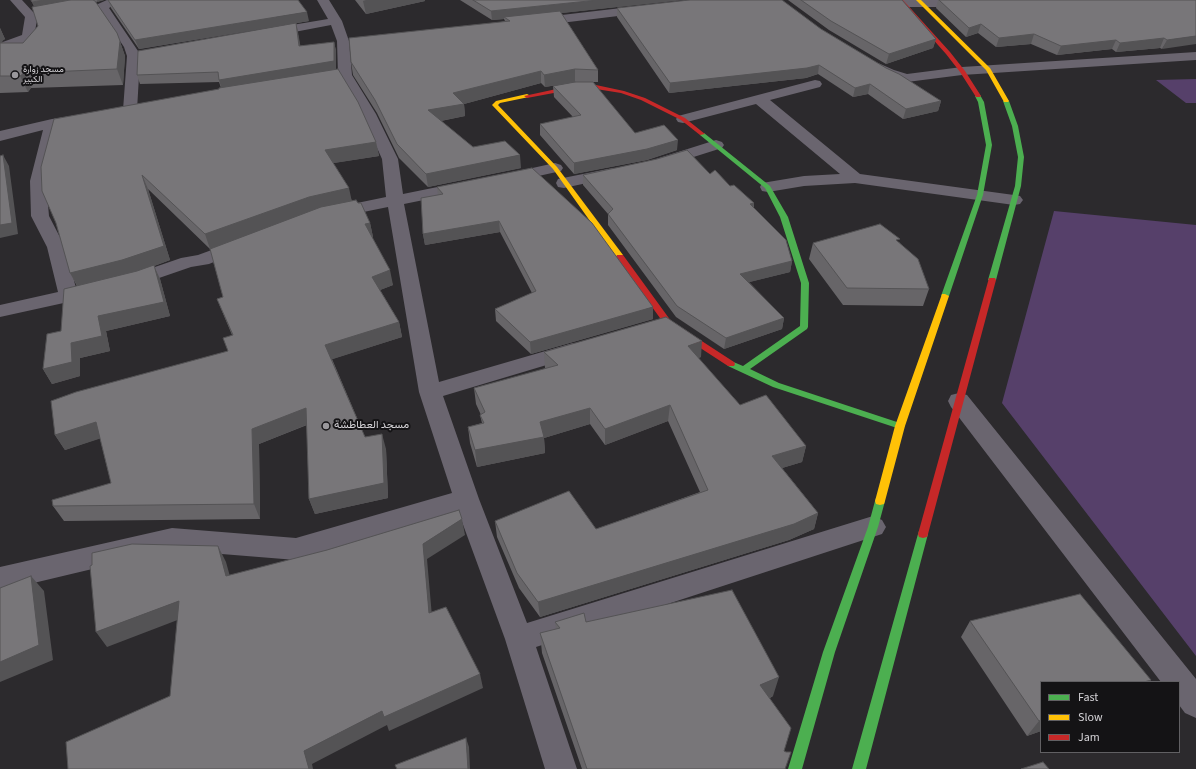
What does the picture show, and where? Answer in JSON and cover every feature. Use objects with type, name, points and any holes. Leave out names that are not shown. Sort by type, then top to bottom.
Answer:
[{"type":"street","points":[[0,48],[28,37],[31,17],[16,0]]},
{"type":"street","points":[[31,17],[80,8],[100,8],[116,0]]},
{"type":"street","points":[[323,0],[336,21],[343,41],[345,75],[369,114],[388,152],[395,200],[430,392],[466,499],[519,639],[561,769]]},
{"type":"street","points":[[902,2],[975,2]]},
{"type":"street","points":[[795,769],[829,652],[873,527],[900,426],[980,195],[989,145],[982,102],[962,71],[902,2]]},
{"type":"street","points":[[859,769],[1018,186],[1021,157],[1006,100],[988,69],[920,2]]},
{"type":"street","points":[[100,8],[106,12],[130,47],[134,56],[130,110]]},
{"type":"street","points":[[527,23],[660,8]]},
{"type":"street","points":[[259,35],[336,21]]},
{"type":"street","points":[[343,41],[358,40]]},
{"type":"street","points":[[134,56],[181,48]]},
{"type":"street","points":[[870,62],[889,73],[907,78],[988,69],[1196,56]]},
{"type":"street","points":[[330,77],[345,75]]},
{"type":"street","points":[[682,119],[815,84]]},
{"type":"street","points":[[743,370],[804,327],[805,283],[784,217],[768,187],[682,119],[643,99],[622,92],[596,87],[575,87],[498,102],[495,106],[559,176],[668,323],[724,361],[743,370],[776,385],[900,426]]},
{"type":"street","points":[[759,99],[855,178]]},
{"type":"street","points":[[114,112],[145,107]]},
{"type":"street","points":[[0,136],[52,123],[98,115]]},
{"type":"street","points":[[52,123],[38,181],[40,216],[56,247],[69,297]]},
{"type":"street","points":[[650,165],[716,145]]},
{"type":"street","points":[[319,216],[490,181],[626,170]]},
{"type":"street","points":[[768,187],[804,181],[855,178],[1014,200]]},
{"type":"street","points":[[0,311],[110,287],[202,260],[258,238]]},
{"type":"street","points":[[646,329],[668,323]]},
{"type":"street","points":[[430,392],[594,344]]},
{"type":"street","points":[[959,402],[1179,681]]},
{"type":"street","points":[[0,579],[172,539],[296,549],[466,499]]},
{"type":"street","points":[[519,639],[873,527]]},
{"type":"street","points":[[1180,683],[1196,703]]},
{"type":"shaded area","points":[[1196,79],[1196,103],[1186,103],[1156,80]]},
{"type":"shaded area","points":[[1054,211],[1196,225],[1196,656],[1002,403]]},
{"type":"building","points":[[31,0],[44,0],[32,2]]},
{"type":"building","points":[[70,0],[95,1],[117,33],[120,41],[117,69],[24,73],[20,76],[0,76],[0,43],[23,43],[38,26],[32,7]]},
{"type":"building","points":[[108,0],[298,0],[307,12],[135,40]]},
{"type":"building","points":[[473,0],[598,0],[491,11]]},
{"type":"building","points":[[689,0],[782,0],[821,29],[886,68],[899,74],[941,101],[906,109],[870,84],[855,88],[819,65],[807,68],[670,83],[617,8]]},
{"type":"building","points":[[801,0],[902,0],[936,39],[889,54],[831,21]]},
{"type":"building","points":[[939,0],[1196,0],[1196,36],[1167,40],[1164,38],[1120,43],[1116,40],[1061,46],[1034,34],[999,38],[981,24],[969,28]]},
{"type":"building","points":[[560,11],[598,70],[575,69],[544,75],[541,71],[453,93],[464,104],[428,110],[473,147],[505,141],[520,155],[426,174],[397,144],[375,100],[351,62],[349,38],[510,21],[504,17]]},
{"type":"building","points":[[296,23],[299,46],[334,42],[334,61],[219,80],[218,72],[137,75],[138,51]]},
{"type":"building","points":[[338,69],[358,102],[376,142],[325,150],[349,188],[309,197],[205,234],[142,175],[164,246],[122,260],[70,273],[56,223],[42,191],[41,167],[54,119],[219,88]]},
{"type":"building","points":[[575,82],[593,82],[635,133],[664,125],[678,140],[647,149],[574,163],[540,124],[581,115],[553,86]]},
{"type":"building","points":[[687,150],[710,174],[715,170],[730,186],[734,185],[754,203],[750,204],[786,240],[792,261],[740,274],[784,318],[726,338],[677,306],[608,214],[613,209],[583,175],[657,159]]},
{"type":"building","points":[[3,155],[12,223],[0,225],[0,156]]},
{"type":"building","points":[[532,168],[592,223],[653,307],[530,342],[495,309],[536,291],[499,221],[423,234],[421,198],[443,194],[437,187]]},
{"type":"building","points":[[356,200],[358,203],[361,203],[370,223],[365,224],[390,270],[372,277],[399,322],[325,345],[365,437],[382,434],[384,483],[309,499],[306,408],[252,429],[254,504],[53,506],[52,500],[111,483],[96,422],[55,435],[51,401],[76,392],[228,351],[223,338],[233,335],[217,299],[223,297],[210,249],[321,207]]},
{"type":"building","points":[[880,224],[900,239],[896,240],[918,259],[929,289],[847,288],[813,243]]},
{"type":"building","points":[[154,265],[164,302],[98,316],[102,336],[71,343],[72,362],[43,369],[47,334],[61,331],[64,289],[137,271]]},
{"type":"building","points":[[666,317],[702,341],[688,346],[740,405],[766,395],[806,446],[772,456],[818,513],[794,524],[538,602],[517,573],[495,521],[569,491],[596,529],[708,490],[670,405],[605,429],[590,408],[540,422],[544,437],[475,450],[468,427],[484,423],[480,415],[485,412],[474,388],[558,365],[544,352]]},
{"type":"building","points":[[459,510],[462,519],[423,544],[429,613],[446,607],[480,674],[384,717],[382,711],[304,751],[309,769],[68,769],[66,742],[170,696],[179,601],[96,632],[90,566],[92,565],[92,553],[132,544],[218,546],[226,576],[327,550]]},
{"type":"building","points":[[31,576],[39,645],[0,662],[0,588]]},
{"type":"building","points":[[732,590],[779,677],[760,685],[791,728],[784,751],[791,752],[785,769],[587,769],[540,633],[560,628],[555,622],[584,613],[586,622]]},
{"type":"building","points":[[1080,594],[1151,680],[1040,681],[1039,721],[970,621]]},
{"type":"building","points":[[466,738],[468,769],[397,769],[395,765]]},
{"type":"building","points":[[1043,762],[1049,769],[1021,769]]},
{"type":"traffic: fast","points":[[945,296],[980,195],[989,145],[981,102],[978,96]]},
{"type":"traffic: fast","points":[[992,280],[1018,186],[1021,157],[1015,126],[1006,101]]},
{"type":"traffic: fast","points":[[702,134],[768,187],[784,217],[805,283],[804,327],[743,370]]},
{"type":"traffic: fast","points":[[731,364],[776,385],[900,426]]},
{"type":"traffic: fast","points":[[795,769],[829,652],[873,527],[880,501]]},
{"type":"traffic: fast","points":[[859,769],[923,534]]},
{"type":"traffic: slow","points":[[918,0],[988,69],[1006,101]]},
{"type":"traffic: slow","points":[[527,96],[498,102],[495,105],[555,168],[620,257]]},
{"type":"traffic: slow","points":[[880,501],[900,426],[945,296]]},
{"type":"traffic: jam","points":[[900,0],[948,53],[978,96]]},
{"type":"traffic: jam","points":[[527,96],[575,87],[596,87],[622,92],[643,99],[683,119],[702,134]]},
{"type":"traffic: jam","points":[[620,257],[668,323],[731,364]]},
{"type":"traffic: jam","points":[[923,534],[992,280]]},
{"type":"place","name":"مسجد زوارة الكبير","points":[[15,75]]},
{"type":"place","name":"مسجد العطاطشة","points":[[326,426]]}]
